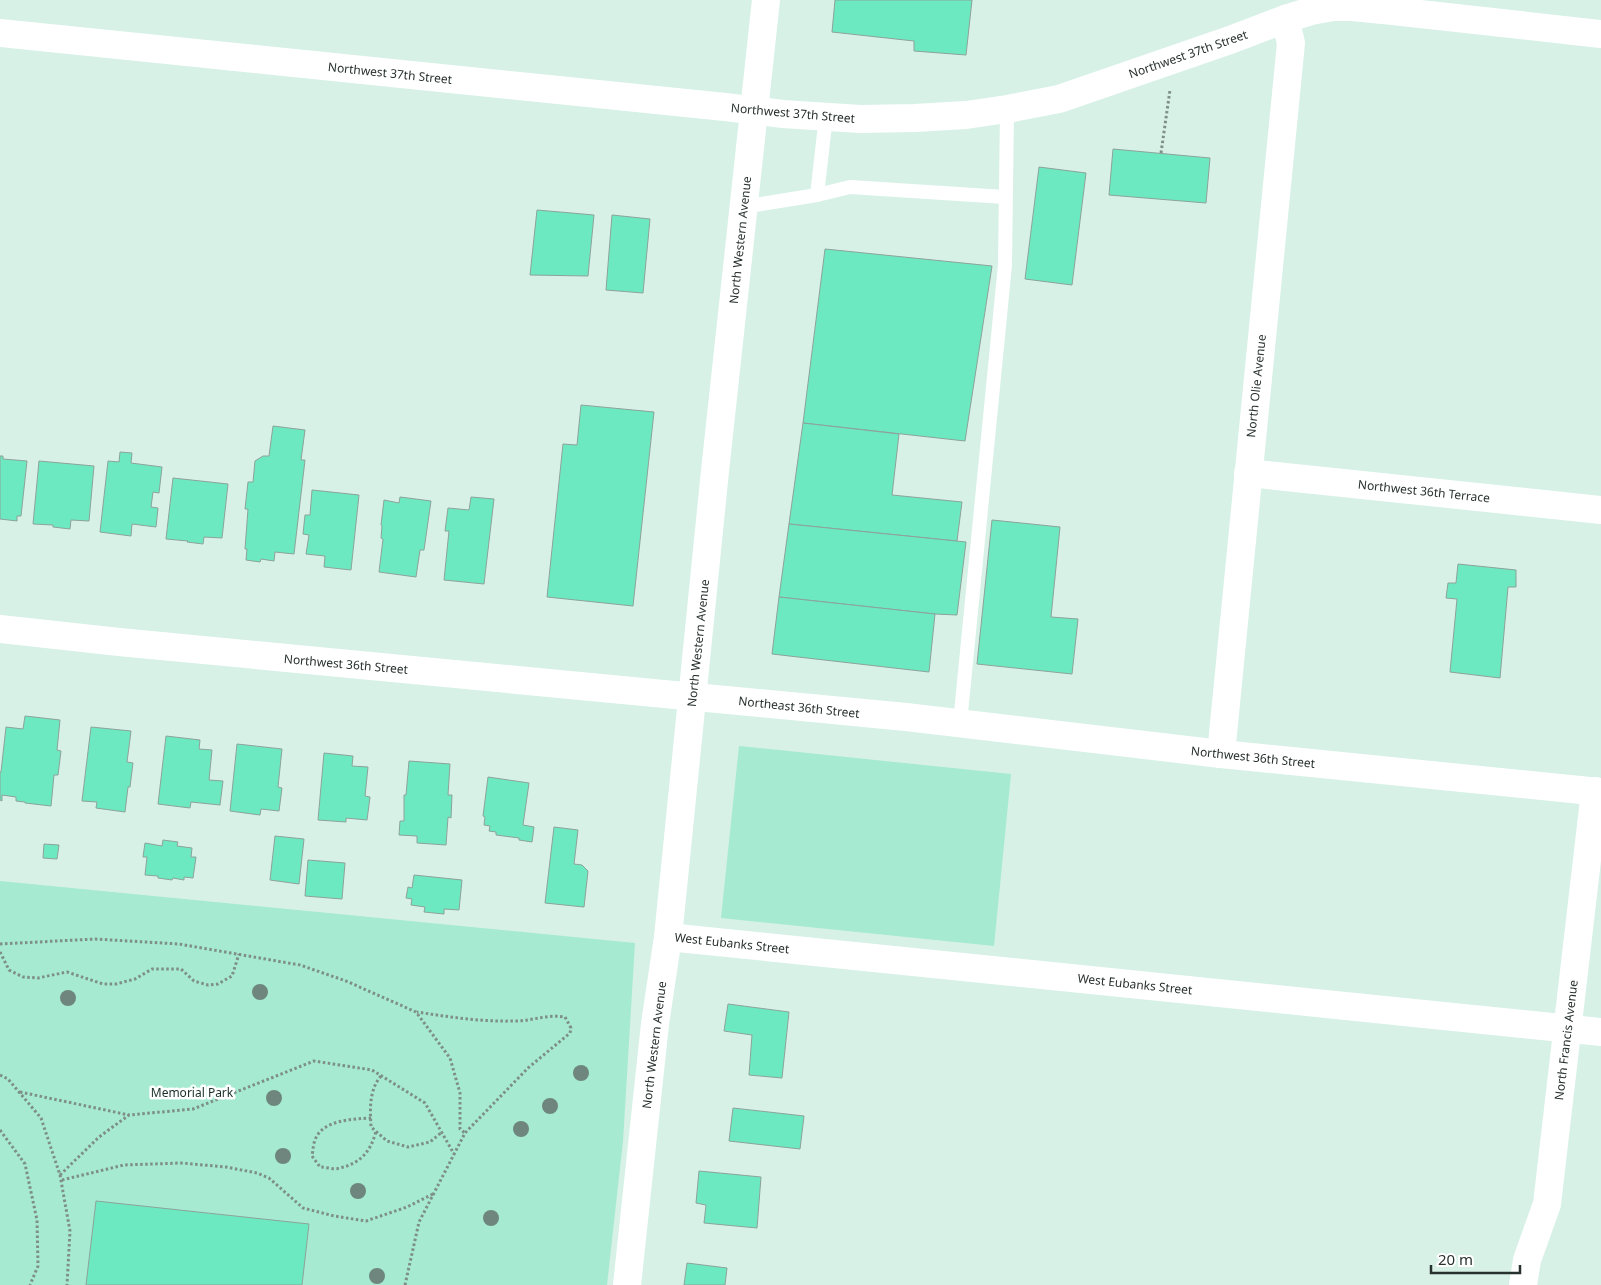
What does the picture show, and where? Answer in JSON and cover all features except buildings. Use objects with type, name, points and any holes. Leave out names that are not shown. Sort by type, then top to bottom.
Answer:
[{"type":"street","name":"North Western Avenue","points":[[627,1285],[655,1024],[668,937],[766,0]]},
{"type":"street","name":"Northwest 37th Street","points":[[0,32],[783,114],[860,118],[915,118],[966,115],[1059,99],[1285,19],[1326,9],[1352,7],[1601,34]]},
{"type":"street","name":"North Olie Avenue","points":[[1221,754],[1291,44],[1285,19]]},
{"type":"street","name":"Northwest 36th Terrace","points":[[1248,473],[1601,510]]},
{"type":"street","name":"Northwest 36th Street","points":[[0,629],[693,696]]},
{"type":"street","name":"Northeast 36th Street","points":[[693,696],[906,717]]},
{"type":"street","name":"Northwest 36th Street","points":[[906,717],[1221,754],[1598,792]]},
{"type":"street","name":"North Francis Avenue","points":[[1523,1285],[1527,1260],[1547,1204],[1567,1028],[1598,792]]},
{"type":"street","name":"West Eubanks Street","points":[[668,937],[1601,1032]]},
{"type":"lane","points":[[960,724],[1005,265],[1007,109]]},
{"type":"lane","points":[[817,195],[826,116]]},
{"type":"lane","points":[[744,207],[817,195],[850,187],[1005,197]]},
{"type":"path","points":[[1162,153],[1170,85]]},
{"type":"path","points":[[0,944],[95,939],[179,944],[300,965],[346,981],[416,1012],[463,1019],[516,1022],[554,1015],[565,1017],[571,1028],[570,1033],[528,1068],[465,1133],[419,1222],[405,1285]]},
{"type":"path","points":[[0,952],[9,970],[23,977],[38,978],[67,972],[103,984],[116,984],[136,979],[152,969],[181,970],[194,981],[208,985],[218,984],[232,976],[238,954]]},
{"type":"path","points":[[416,1012],[450,1058],[460,1093],[460,1129],[465,1133]]},
{"type":"path","points":[[19,1092],[129,1115],[193,1110],[314,1061],[372,1070],[425,1103],[454,1154]]},
{"type":"path","points":[[0,1075],[8,1079],[41,1118],[62,1180],[70,1231],[67,1285]]},
{"type":"path","points":[[381,1076],[374,1083],[370,1109],[372,1127],[376,1131],[387,1141],[408,1147],[430,1142],[442,1132]]},
{"type":"path","points":[[60,1175],[99,1137],[129,1115]]},
{"type":"path","points":[[371,1118],[353,1119],[324,1126],[315,1140],[312,1156],[320,1167],[338,1169],[362,1159],[373,1144],[376,1131]]},
{"type":"path","points":[[0,1130],[25,1164],[37,1220],[38,1266],[30,1285]]},
{"type":"path","points":[[62,1180],[124,1165],[180,1163],[226,1167],[257,1173],[269,1178],[303,1208],[334,1216],[366,1221],[407,1207],[433,1194]]},
{"type":"green space","points":[[739,746],[1011,774],[994,946],[721,918]]},
{"type":"green space","name":"Memorial Park","points":[[0,881],[635,943],[623,1141],[607,1285],[0,1285]]}]
